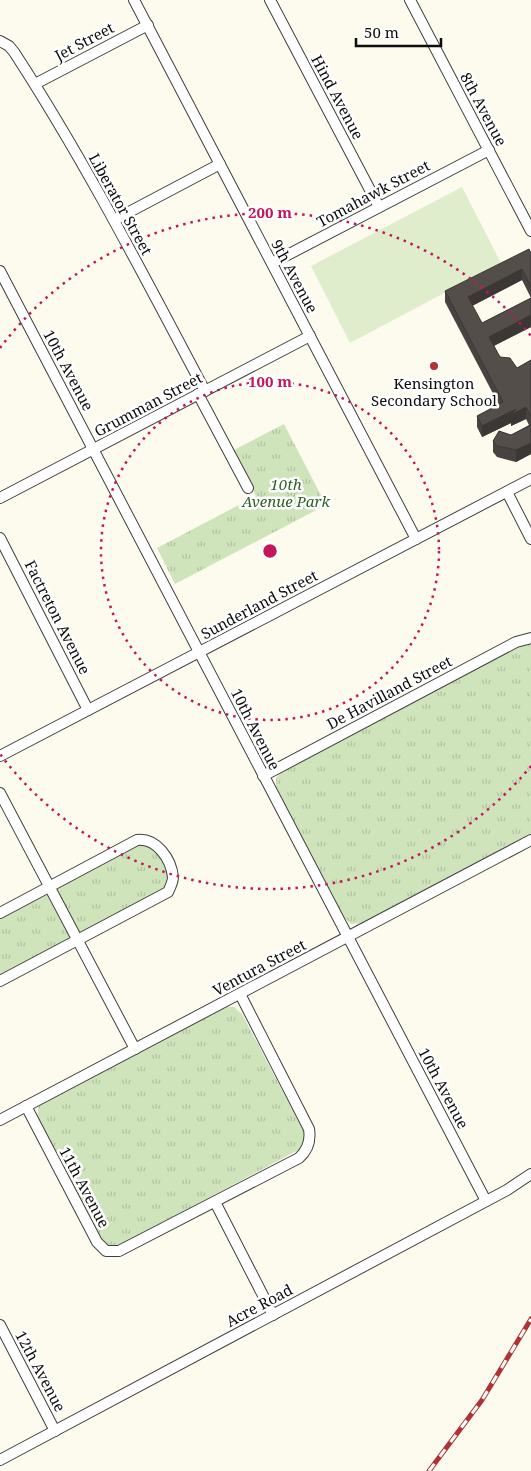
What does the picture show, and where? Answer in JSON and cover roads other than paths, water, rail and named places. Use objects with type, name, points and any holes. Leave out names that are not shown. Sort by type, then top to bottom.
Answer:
[{"type":"street","name":"9th Avenue","points":[[134,0],[416,539]]},
{"type":"street","name":"Hind Avenue","points":[[270,0],[379,207]]},
{"type":"street","name":"8th Avenue","points":[[410,0],[530,225]]},
{"type":"street","name":"Jet Street","points":[[35,84],[148,25]]},
{"type":"street","name":"Liberator Street","points":[[0,42],[9,46],[35,84],[114,220],[248,488]]},
{"type":"street","name":"Tomahawk Street","points":[[272,263],[489,150]]},
{"type":"street","points":[[114,220],[220,164]]},
{"type":"street","name":"10th Avenue","points":[[0,271],[486,1201]]},
{"type":"street","name":"Grumman Street","points":[[0,498],[310,336]]},
{"type":"street","name":"Sunderland Street","points":[[0,756],[531,479]]},
{"type":"street","points":[[506,492],[531,539]]},
{"type":"street","name":"Factreton Avenue","points":[[0,538],[88,710]]},
{"type":"street","name":"De Havilland Street","points":[[263,776],[516,642],[531,638]]},
{"type":"street","points":[[0,793],[135,1049]]},
{"type":"street","points":[[0,913],[137,840],[153,842],[161,849],[173,879],[168,892],[0,981]]},
{"type":"street","name":"Ventura Street","points":[[0,1120],[531,840]]},
{"type":"street","name":"11th Avenue","points":[[26,1106],[97,1242],[106,1251],[119,1251],[215,1202],[299,1158],[307,1149],[310,1139],[309,1129],[240,994]]},
{"type":"street","name":"Acre Road","points":[[0,1460],[486,1201],[531,1174]]},
{"type":"street","points":[[215,1202],[273,1315]]},
{"type":"street","name":"12th Avenue","points":[[0,1325],[55,1431]]},
{"type":"railway","points":[[429,1471],[482,1400],[531,1319]]},
{"type":"place","name":"Kensington Secondary School","points":[[434,366]]},
{"type":"park label","name":"10th Avenue Park","points":[[286,492]]}]
